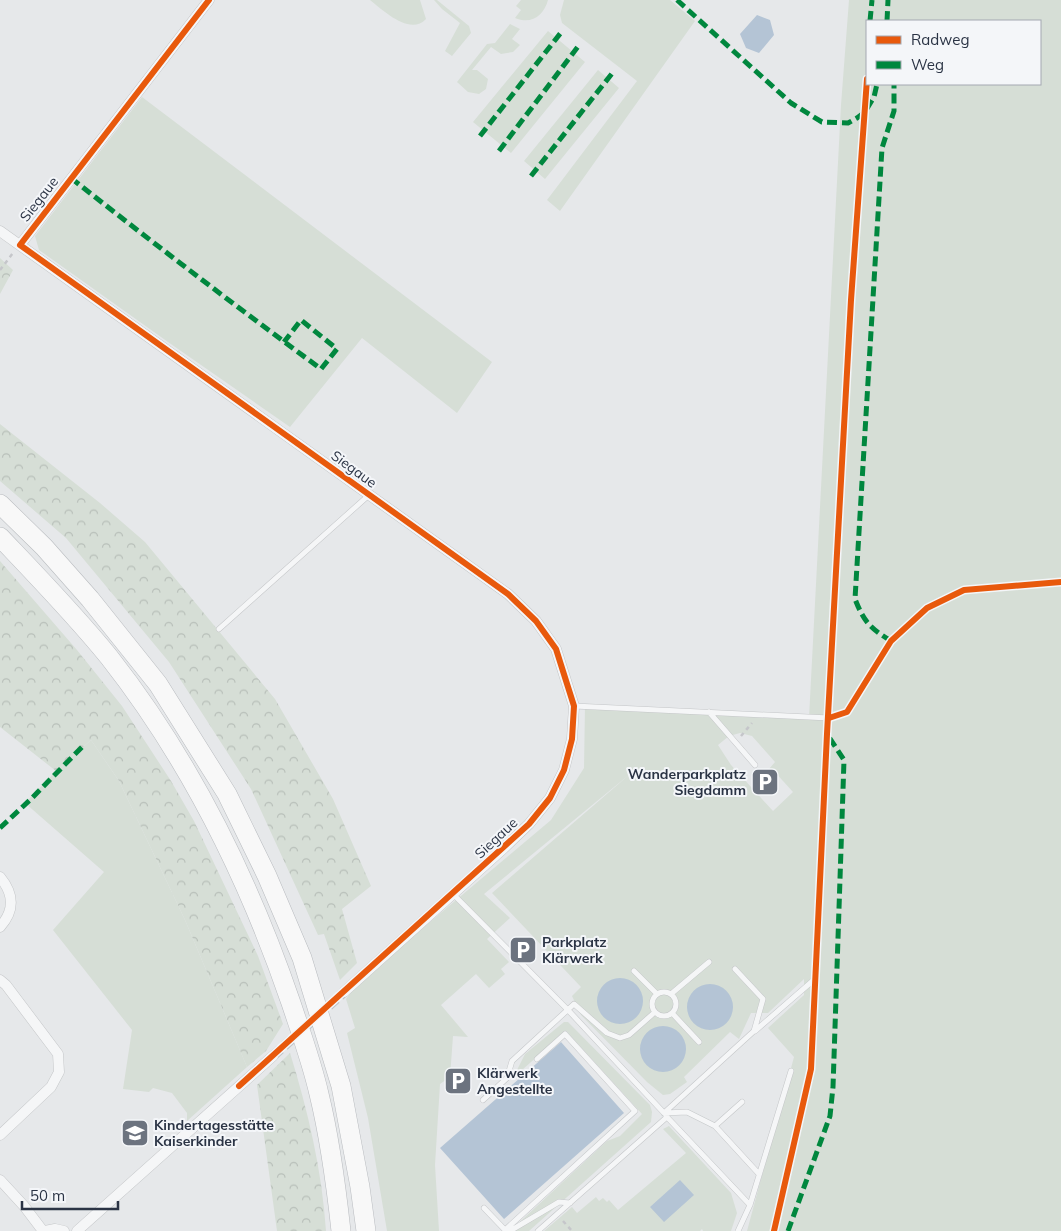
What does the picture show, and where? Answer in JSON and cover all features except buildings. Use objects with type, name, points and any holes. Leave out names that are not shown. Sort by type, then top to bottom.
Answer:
[{"type":"highway","points":[[0,504],[44,547],[90,599],[158,684],[227,794],[267,876],[302,958],[341,1086],[360,1187],[366,1231]]},
{"type":"highway","points":[[0,537],[49,588],[109,658],[161,730],[218,828],[250,896],[278,967],[320,1094],[337,1193],[341,1231]]},
{"type":"street","name":"Siegaue","points":[[209,0],[20,245],[508,594],[536,621],[556,649],[574,706],[572,739],[564,770],[550,798],[529,824],[344,992]]},
{"type":"street","points":[[0,231],[20,245]]},
{"type":"street","points":[[0,877],[6,884],[12,900],[8,918],[0,927]]},
{"type":"street","points":[[0,980],[6,985],[58,1054],[59,1072],[51,1087],[0,1135]]},
{"type":"street","points":[[77,1231],[273,1056]]},
{"type":"street","points":[[0,1180],[44,1231],[55,1229],[64,1231]]},
{"type":"lane","points":[[219,629],[369,495]]},
{"type":"lane","points":[[574,706],[829,718]]},
{"type":"lane","points":[[709,712],[755,765]]},
{"type":"lane","points":[[452,894],[568,1010],[750,1205]]},
{"type":"lane","points":[[671,994],[709,962]]},
{"type":"lane","points":[[735,969],[763,999],[754,1031]]},
{"type":"lane","points":[[634,971],[657,994]]},
{"type":"lane","points":[[538,1231],[754,1031],[816,978]]},
{"type":"lane","points":[[664,992],[671,994],[675,1000],[676,1007],[672,1013],[663,1016],[655,1012],[652,1006],[657,994],[664,992]]},
{"type":"lane","points":[[483,1100],[507,1078],[512,1061],[574,1004],[607,1033],[620,1038],[629,1035],[655,1012]]},
{"type":"lane","points":[[672,1013],[700,1042]]},
{"type":"lane","points":[[507,1231],[635,1111],[565,1034],[537,1059]]},
{"type":"lane","points":[[738,1231],[750,1205],[791,1071]]},
{"type":"lane","points":[[715,1126],[742,1102]]},
{"type":"lane","points":[[665,1115],[688,1112],[715,1126],[759,1174]]},
{"type":"lane","points":[[507,1231],[559,1202],[570,1203]]},
{"type":"lane","points":[[484,1208],[507,1231]]},
{"type":"path","points":[[0,270],[20,245]]},
{"type":"path","points":[[735,742],[759,715]]},
{"type":"path","points":[[557,1215],[572,1231]]},
{"type":"green space","points":[[370,0],[420,0],[426,19],[420,24],[412,25],[405,23],[397,20]]},
{"type":"green space","points":[[434,0],[437,0],[469,26],[471,33],[452,56],[445,51],[460,23]]},
{"type":"green space","points":[[521,0],[548,0],[544,10],[536,17],[521,20],[515,18],[521,10],[516,6]]},
{"type":"green space","points":[[564,0],[670,0],[695,21],[560,211],[547,200],[637,81],[562,23],[560,15]]},
{"type":"green space","points":[[849,0],[1061,0],[1061,1231],[747,1231],[794,1057],[768,1028],[804,995],[804,979],[768,1013],[751,1013],[739,1039],[730,1032],[684,1077],[687,1082],[670,1094],[663,1095],[647,1082],[581,1015],[572,996],[581,987],[492,893],[630,774],[484,894],[510,918],[487,939],[509,962],[501,969],[505,974],[489,988],[476,974],[441,1005],[468,1037],[453,1036],[450,1077],[440,1084],[435,1165],[439,1231],[387,1231],[368,1118],[347,1033],[355,1028],[346,999],[359,982],[551,820],[584,768],[585,706],[809,718],[841,105]],"holes":[[[740,733],[752,736],[775,762],[769,769],[773,770],[793,792],[773,811],[731,765],[718,745],[729,736]]]},
{"type":"green space","points":[[510,24],[520,29],[512,39],[520,45],[513,52],[501,54],[491,47],[472,70],[477,70],[488,79],[486,89],[479,94],[468,92],[457,82],[487,44],[495,43]]},
{"type":"green space","points":[[548,31],[585,62],[511,153],[473,122]]},
{"type":"green space","points":[[598,70],[619,88],[545,179],[524,161]]},
{"type":"green space","points":[[142,97],[492,362],[457,413],[362,338],[290,427],[39,250],[35,236]]},
{"type":"green space","points":[[0,258],[13,270],[0,294]]},
{"type":"green space","points":[[0,424],[100,503],[145,542],[275,699],[333,799],[371,886],[342,909],[357,963],[340,980],[324,934],[318,935],[251,789],[169,662],[66,538],[0,481]]},
{"type":"green space","points":[[0,561],[77,650],[122,706],[171,781],[194,821],[258,956],[283,1024],[266,1051],[247,1067],[185,920],[119,781],[91,740],[56,771],[0,727]]},
{"type":"green space","points":[[91,740],[119,781],[185,920],[247,1067],[187,1121],[187,1113],[172,1093],[153,1088],[149,1092],[123,1089],[132,1030],[53,930],[104,872],[25,803],[56,771]]},
{"type":"green space","points":[[564,1022],[568,1022],[650,1105],[652,1112],[651,1122],[529,1231],[510,1231],[607,1141],[620,1136],[642,1114],[566,1031],[513,1078],[525,1054]]},
{"type":"green space","points":[[290,1053],[313,1141],[326,1231],[277,1231],[257,1085]]},
{"type":"green space","points":[[669,1126],[731,1193],[737,1213],[731,1231],[703,1231],[702,1229],[700,1231],[544,1231],[572,1207],[577,1213],[596,1197],[599,1201],[603,1198],[607,1202],[609,1200],[618,1210],[686,1153],[663,1129]]},
{"type":"water","points":[[757,15],[770,20],[774,35],[759,53],[746,48],[740,34]]},
{"type":"water","points":[[620,978],[633,982],[639,988],[643,1001],[639,1014],[633,1020],[620,1024],[607,1020],[601,1014],[597,1001],[601,988],[607,982]]},
{"type":"water","points":[[710,984],[723,988],[729,994],[733,1007],[729,1020],[723,1026],[710,1030],[697,1026],[691,1020],[687,1007],[691,994],[697,988]]},
{"type":"water","points":[[663,1026],[676,1030],[682,1036],[686,1049],[682,1062],[676,1068],[663,1072],[650,1068],[644,1062],[640,1049],[644,1036],[650,1030]]},
{"type":"water","points":[[561,1042],[624,1113],[504,1219],[440,1148]]},
{"type":"water","points":[[680,1180],[694,1195],[664,1222],[650,1207]]},
{"type":"tunnel","points":[[273,1056],[344,992]]},
{"type":"marked path","points":[[677,0],[791,103],[822,122],[848,123],[857,118],[865,112],[874,97],[877,85]]},
{"type":"marked path","points":[[870,20],[872,0]]},
{"type":"marked path","points":[[887,20],[888,0]]},
{"type":"marked path","points":[[480,136],[563,30]]},
{"type":"marked path","points":[[499,151],[580,44]]},
{"type":"marked path","points":[[531,176],[614,71]]},
{"type":"marked path","points":[[891,641],[869,624],[861,613],[855,599],[882,148],[894,111],[894,85]]},
{"type":"marked path","points":[[71,178],[195,275],[258,322],[290,346],[321,369],[337,349],[301,320],[284,342]]},
{"type":"marked path","points":[[788,1231],[830,1116],[833,1087],[844,760],[827,734]]},
{"type":"marked path","points":[[0,828],[84,745]]},
{"type":"cycle path","points":[[209,0],[20,245],[508,594],[536,621],[556,649],[574,706],[572,739],[564,770],[550,798],[529,824],[239,1086]]},
{"type":"cycle path","points":[[774,1231],[811,1069],[851,300],[867,85]]},
{"type":"cycle path","points":[[829,718],[847,712],[891,641],[927,608],[964,590],[1061,582]]},
{"type":"place","name":"Wanderparkplatz Siegdamm","points":[[765,782]]},
{"type":"place","name":"Parkplatz Klärwerk","points":[[523,950]]},
{"type":"place","name":"Klärwerk Angestellte","points":[[458,1081]]},
{"type":"place","name":"Kindertagesstätte Kaiserkinder","points":[[135,1133]]}]
